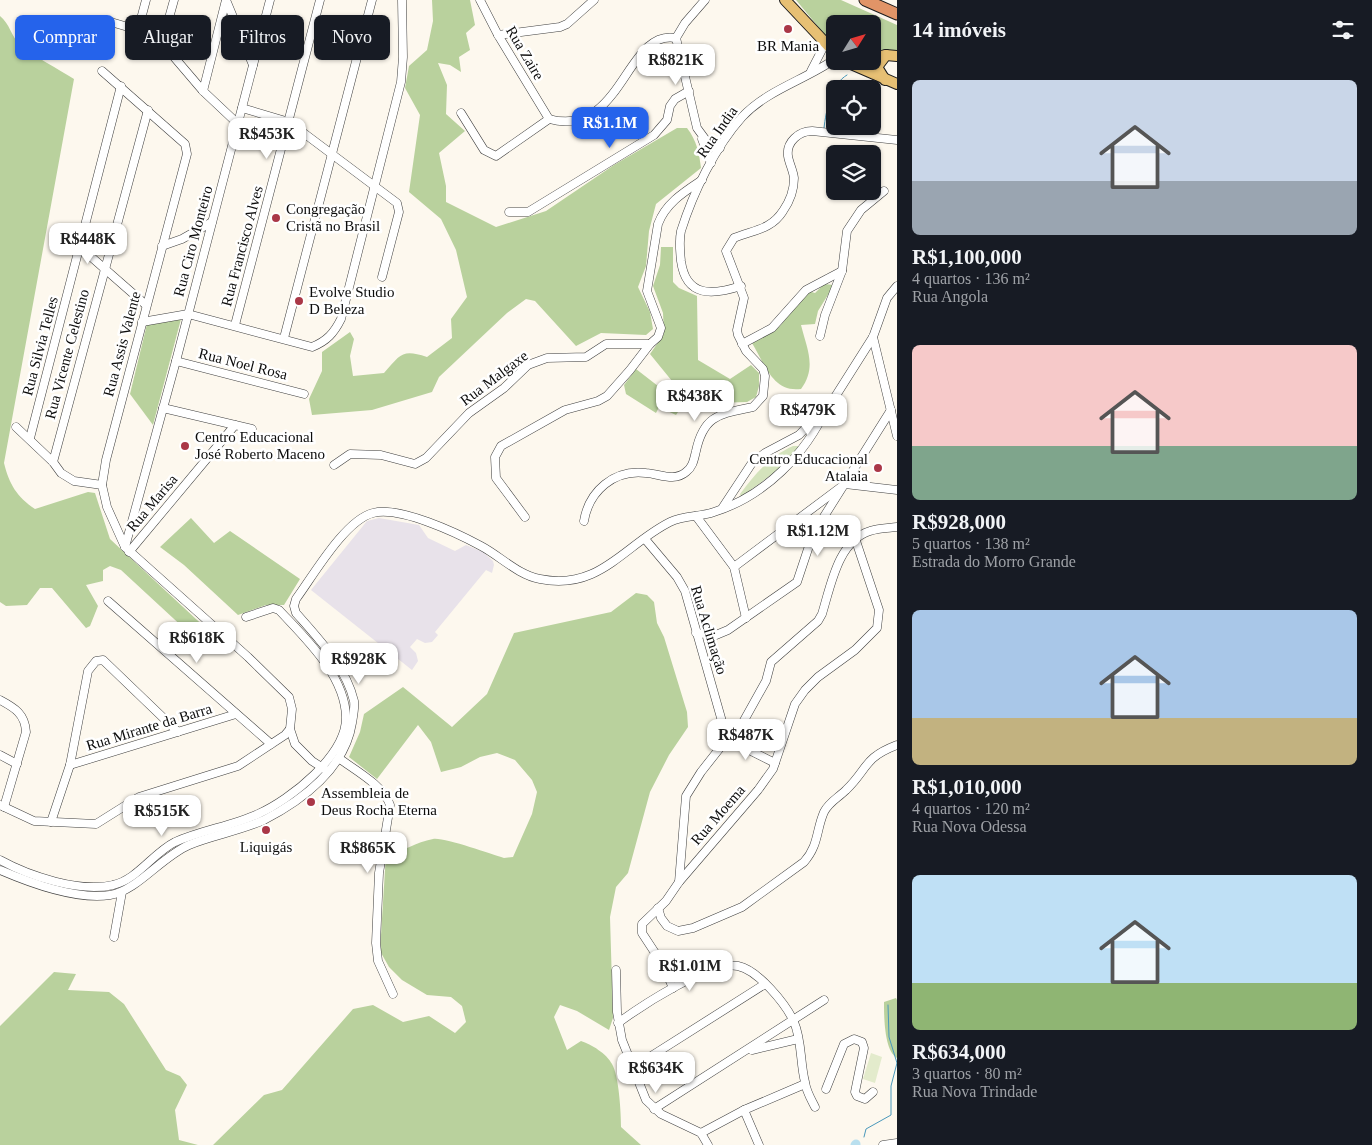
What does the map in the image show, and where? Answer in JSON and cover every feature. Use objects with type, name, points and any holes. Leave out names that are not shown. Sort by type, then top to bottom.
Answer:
[{"type":"highway","points":[[866,0],[897,14]]},
{"type":"highway","points":[[884,0],[897,6]]},
{"type":"main road","points":[[785,0],[825,44]]},
{"type":"main road","points":[[886,55],[877,68],[886,80]]},
{"type":"main road","points":[[881,56],[897,56]]},
{"type":"main road","points":[[864,70],[897,84]]},
{"type":"street","points":[[142,15],[146,0]]},
{"type":"street","points":[[170,15],[174,0]]},
{"type":"street","points":[[202,91],[226,0]]},
{"type":"street","points":[[226,0],[253,65]]},
{"type":"street","name":"Rua Ciro Monteiro","points":[[127,550],[162,408],[176,361],[270,0]]},
{"type":"street","name":"Rua Francisco Alves","points":[[235,325],[320,0]]},
{"type":"street","points":[[284,338],[372,0]]},
{"type":"street","name":"Rua Ciro Monteiro","points":[[188,314],[312,347],[324,342],[336,328],[341,319],[401,82],[403,57],[402,0]]},
{"type":"street","name":"Rua Zaire","points":[[480,0],[498,35],[549,119]]},
{"type":"street","points":[[498,35],[560,27],[594,0]]},
{"type":"street","points":[[705,0],[685,23],[676,38],[697,128],[711,164]]},
{"type":"street","points":[[461,113],[481,146],[489,154],[496,156],[549,119],[560,122],[575,121],[594,112],[606,104],[632,66],[650,46],[665,37],[676,38]]},
{"type":"street","name":"Rua India","points":[[810,72],[825,44]]},
{"type":"street","points":[[176,60],[202,91],[237,123]]},
{"type":"street","name":"Rua India","points":[[741,286],[726,291],[697,290],[688,283],[682,270],[680,252],[681,232],[702,180],[720,148],[749,110],[826,64]]},
{"type":"street","name":"Rua Assis Valente","points":[[102,71],[148,110],[185,144],[187,149],[106,460],[102,485]]},
{"type":"street","name":"Rua Silvia Telles","points":[[30,438],[81,248],[121,86]]},
{"type":"street","points":[[509,212],[528,212],[654,134],[667,120],[670,106],[675,99],[689,91]]},
{"type":"street","points":[[242,108],[289,122],[333,153],[397,203],[399,212],[382,277]]},
{"type":"street","name":"Rua Vicente Celestino","points":[[53,462],[148,110]]},
{"type":"street","points":[[697,128],[708,143],[720,148]]},
{"type":"street","points":[[584,522],[591,499],[608,482],[622,475],[636,472],[669,478],[680,476],[691,468],[705,428],[713,418],[722,413],[753,407],[758,404],[766,386],[765,376],[763,369],[742,344],[737,330],[744,304],[741,286],[728,261],[727,247],[734,238],[763,230],[783,212],[793,187],[789,147],[799,134],[812,131],[897,140]]},
{"type":"street","points":[[525,517],[496,478],[495,457],[501,446],[565,410],[602,398],[630,370],[650,344],[658,337],[660,328],[647,291],[658,224],[661,214],[680,194],[702,180]]},
{"type":"street","points":[[820,336],[825,315],[842,271],[843,247],[847,231],[861,210],[884,191]]},
{"type":"street","points":[[162,246],[182,239],[212,222]]},
{"type":"street","points":[[81,248],[146,305]]},
{"type":"street","points":[[742,344],[772,328],[806,290],[842,271]]},
{"type":"street","points":[[722,509],[752,463],[765,453],[792,440],[827,406],[846,383],[873,337],[887,298],[897,286]]},
{"type":"street","points":[[142,322],[188,314]]},
{"type":"street","points":[[873,337],[897,436]]},
{"type":"street","name":"Rua Malgaxe","points":[[334,465],[350,454],[381,455],[415,464],[426,458],[469,413],[504,388],[528,365],[547,358],[586,357],[606,344],[650,344]]},
{"type":"street","name":"Rua Noel Rosa","points":[[176,361],[304,394]]},
{"type":"street","points":[[0,860],[52,881],[83,886],[115,885],[128,879],[156,854],[175,843],[258,814],[340,759],[350,736],[354,701],[344,676],[331,655],[296,613],[294,606],[296,599],[334,547],[349,529],[368,515],[374,512],[393,512],[418,519],[480,546],[527,575],[551,581],[588,577],[601,571],[670,522],[679,518],[696,516],[722,509],[750,494],[791,464],[802,450],[827,406]]},
{"type":"street","points":[[162,408],[252,429]]},
{"type":"street","points":[[696,632],[716,635],[728,630],[791,589],[797,582],[813,534],[891,410]]},
{"type":"street","name":"Rua Marisa","points":[[127,550],[234,425]]},
{"type":"street","points":[[16,427],[30,438],[61,473],[74,481],[102,485],[107,507],[127,550],[248,657],[289,697],[292,709],[290,729],[296,744],[303,754],[326,770]]},
{"type":"street","points":[[792,440],[801,444],[802,450]]},
{"type":"street","points":[[734,567],[845,484],[897,490]]},
{"type":"street","points":[[696,516],[734,567],[746,618]]},
{"type":"street","points":[[679,882],[686,796],[701,772],[730,740],[766,680],[771,662],[818,621],[842,554],[849,543],[871,530],[897,528]]},
{"type":"street","name":"Rua Moema","points":[[673,988],[663,965],[642,933],[642,924],[658,908],[758,790],[775,763],[795,704],[805,690],[818,677],[855,650],[877,628],[880,620],[879,610],[855,538]]},
{"type":"street","name":"Rua Aclimação","points":[[645,539],[677,577],[685,591],[730,740]]},
{"type":"street","points":[[108,601],[271,744]]},
{"type":"street","points":[[0,870],[36,884],[72,892],[109,895],[122,892],[162,861],[188,846],[263,820],[312,788],[326,770],[344,732],[346,717],[335,681],[312,646],[279,610],[273,608],[246,617]]},
{"type":"street","points":[[51,822],[70,765],[88,671],[96,661],[103,660],[178,732]]},
{"type":"street","points":[[335,681],[344,676]]},
{"type":"street","points":[[0,700],[20,712],[26,721],[26,732],[17,764],[2,806],[34,821],[90,825],[101,823],[139,797],[238,766],[285,736],[290,729]]},
{"type":"street","name":"Rua Mirante da Barra","points":[[70,765],[236,714]]},
{"type":"street","points":[[730,740],[775,763]]},
{"type":"street","points":[[658,908],[661,918],[667,926],[684,931],[742,907],[804,862],[812,854],[827,807],[847,790],[873,757],[897,745]]},
{"type":"street","points":[[0,756],[17,764]]},
{"type":"street","points":[[340,759],[382,791],[388,798],[390,805],[379,873],[376,943],[378,961],[393,994]]},
{"type":"street","points":[[114,937],[122,892]]},
{"type":"street","points":[[618,1023],[673,988],[711,970],[731,965],[744,968],[766,984],[794,1022],[805,1084],[815,1107]]},
{"type":"street","points":[[616,970],[618,1023],[622,1040],[646,1100],[654,1110],[701,1133],[708,1145]]},
{"type":"street","points":[[634,1067],[766,984]]},
{"type":"street","points":[[654,1110],[794,1022],[824,1000]]},
{"type":"street","points":[[746,1052],[798,1039]]},
{"type":"street","points":[[826,1089],[844,1044],[854,1039],[864,1045],[855,1092],[857,1096],[865,1099],[873,1092]]},
{"type":"street","points":[[701,1133],[744,1110],[805,1084]]},
{"type":"street","points":[[744,1110],[759,1145]]},
{"type":"street","points":[[883,1145],[897,1143]]},
{"type":"shaded area","points":[[379,518],[419,525],[428,538],[455,551],[466,545],[483,552],[493,561],[494,565],[492,573],[486,570],[435,632],[438,635],[432,642],[425,643],[417,639],[410,647],[416,653],[418,661],[412,670],[311,590],[367,521]]},
{"type":"green space","points":[[432,0],[470,0],[475,25],[466,33],[470,50],[459,57],[461,72],[450,65],[438,63],[447,85],[446,114],[465,131],[439,153],[446,186],[446,202],[496,227],[546,211],[614,165],[677,128],[687,128],[693,138],[697,147],[701,168],[656,204],[649,231],[646,266],[638,287],[650,312],[653,329],[646,335],[601,333],[576,346],[535,301],[526,299],[507,313],[439,377],[432,392],[372,410],[312,415],[309,399],[322,371],[322,352],[350,332],[354,339],[350,356],[353,376],[384,373],[402,355],[412,353],[427,357],[452,338],[451,319],[467,297],[456,250],[441,219],[409,192],[420,115],[405,88],[409,66],[427,50],[433,21]]},
{"type":"green space","points":[[796,0],[841,0],[875,15],[826,15],[826,36]]},
{"type":"green space","points":[[0,16],[15,39],[15,60],[42,60],[74,79],[4,463],[6,471],[11,484],[19,495],[35,509],[88,492],[95,493],[110,539],[211,633],[200,643],[121,570],[110,566],[103,570],[103,581],[86,585],[98,606],[90,626],[86,628],[52,588],[40,588],[27,605],[6,606],[0,602]]},
{"type":"green space","points":[[881,18],[897,25],[897,50],[881,52]]},
{"type":"green space","points":[[661,247],[673,247],[673,282],[679,288],[697,296],[698,360],[730,379],[751,365],[759,373],[759,386],[756,397],[747,402],[716,403],[692,380],[672,381],[650,354],[664,334],[663,313],[653,286],[660,265]]},
{"type":"green space","points":[[824,284],[834,285],[818,311],[815,324],[801,325],[808,350],[809,373],[801,389],[791,389],[783,386],[770,375],[752,343],[780,326],[808,291],[815,293]]},
{"type":"green space","points":[[181,319],[153,425],[130,394],[147,324]]},
{"type":"green space","points":[[636,369],[667,393],[668,398],[680,409],[676,415],[659,407],[656,413],[626,394],[624,385]]},
{"type":"green space","points":[[793,446],[798,446],[799,449],[786,464],[741,497],[740,494],[751,479],[764,466],[777,455]]},
{"type":"green space","points":[[191,518],[214,543],[230,531],[300,579],[284,605],[266,605],[238,615],[184,565],[160,547]]},
{"type":"green space","points":[[636,593],[647,595],[654,602],[657,623],[664,637],[687,712],[688,727],[669,755],[650,792],[628,873],[616,887],[610,917],[613,1018],[609,1030],[577,1011],[560,1005],[554,1017],[567,1050],[581,1041],[589,1044],[610,1060],[618,1086],[621,1127],[641,1145],[213,1145],[264,1095],[282,1090],[353,1009],[373,1005],[403,1022],[429,1016],[455,1033],[466,1022],[462,1006],[451,997],[427,995],[402,980],[389,967],[380,951],[386,854],[427,840],[439,839],[504,858],[513,857],[532,814],[537,792],[532,780],[515,760],[497,753],[480,757],[461,767],[441,772],[431,742],[418,725],[377,779],[349,757],[360,732],[364,714],[403,687],[452,727],[487,694],[514,633],[611,612]]},
{"type":"green space","points":[[54,972],[76,974],[68,990],[109,992],[124,1004],[166,1070],[180,1076],[187,1085],[175,1110],[179,1140],[198,1145],[0,1145],[0,1026]]},
{"type":"green space","points":[[896,998],[897,1058],[889,1048],[887,1041],[884,1008],[884,1002]]},
{"type":"green space","points":[[871,1053],[882,1057],[875,1083],[863,1079]]},
{"type":"waterway","points":[[824,128],[833,91],[847,75]]},
{"type":"waterway","points":[[864,1137],[866,1129],[891,1115],[891,1086],[897,1063],[889,1037],[888,1005]]},
{"type":"place","name":"BR Mania","points":[[788,29]]},
{"type":"place","name":"Congregação Cristã no Brasil","points":[[276,218]]},
{"type":"place","name":"Evolve Studio D Beleza","points":[[299,301]]},
{"type":"place","name":"Centro Educacional José Roberto Maceno","points":[[185,446]]},
{"type":"place","name":"Centro Educacional Atalaia","points":[[878,468]]},
{"type":"place","name":"Assembleia de Deus Rocha Eterna","points":[[311,802]]},
{"type":"place","name":"Liquigás","points":[[266,830]]}]
